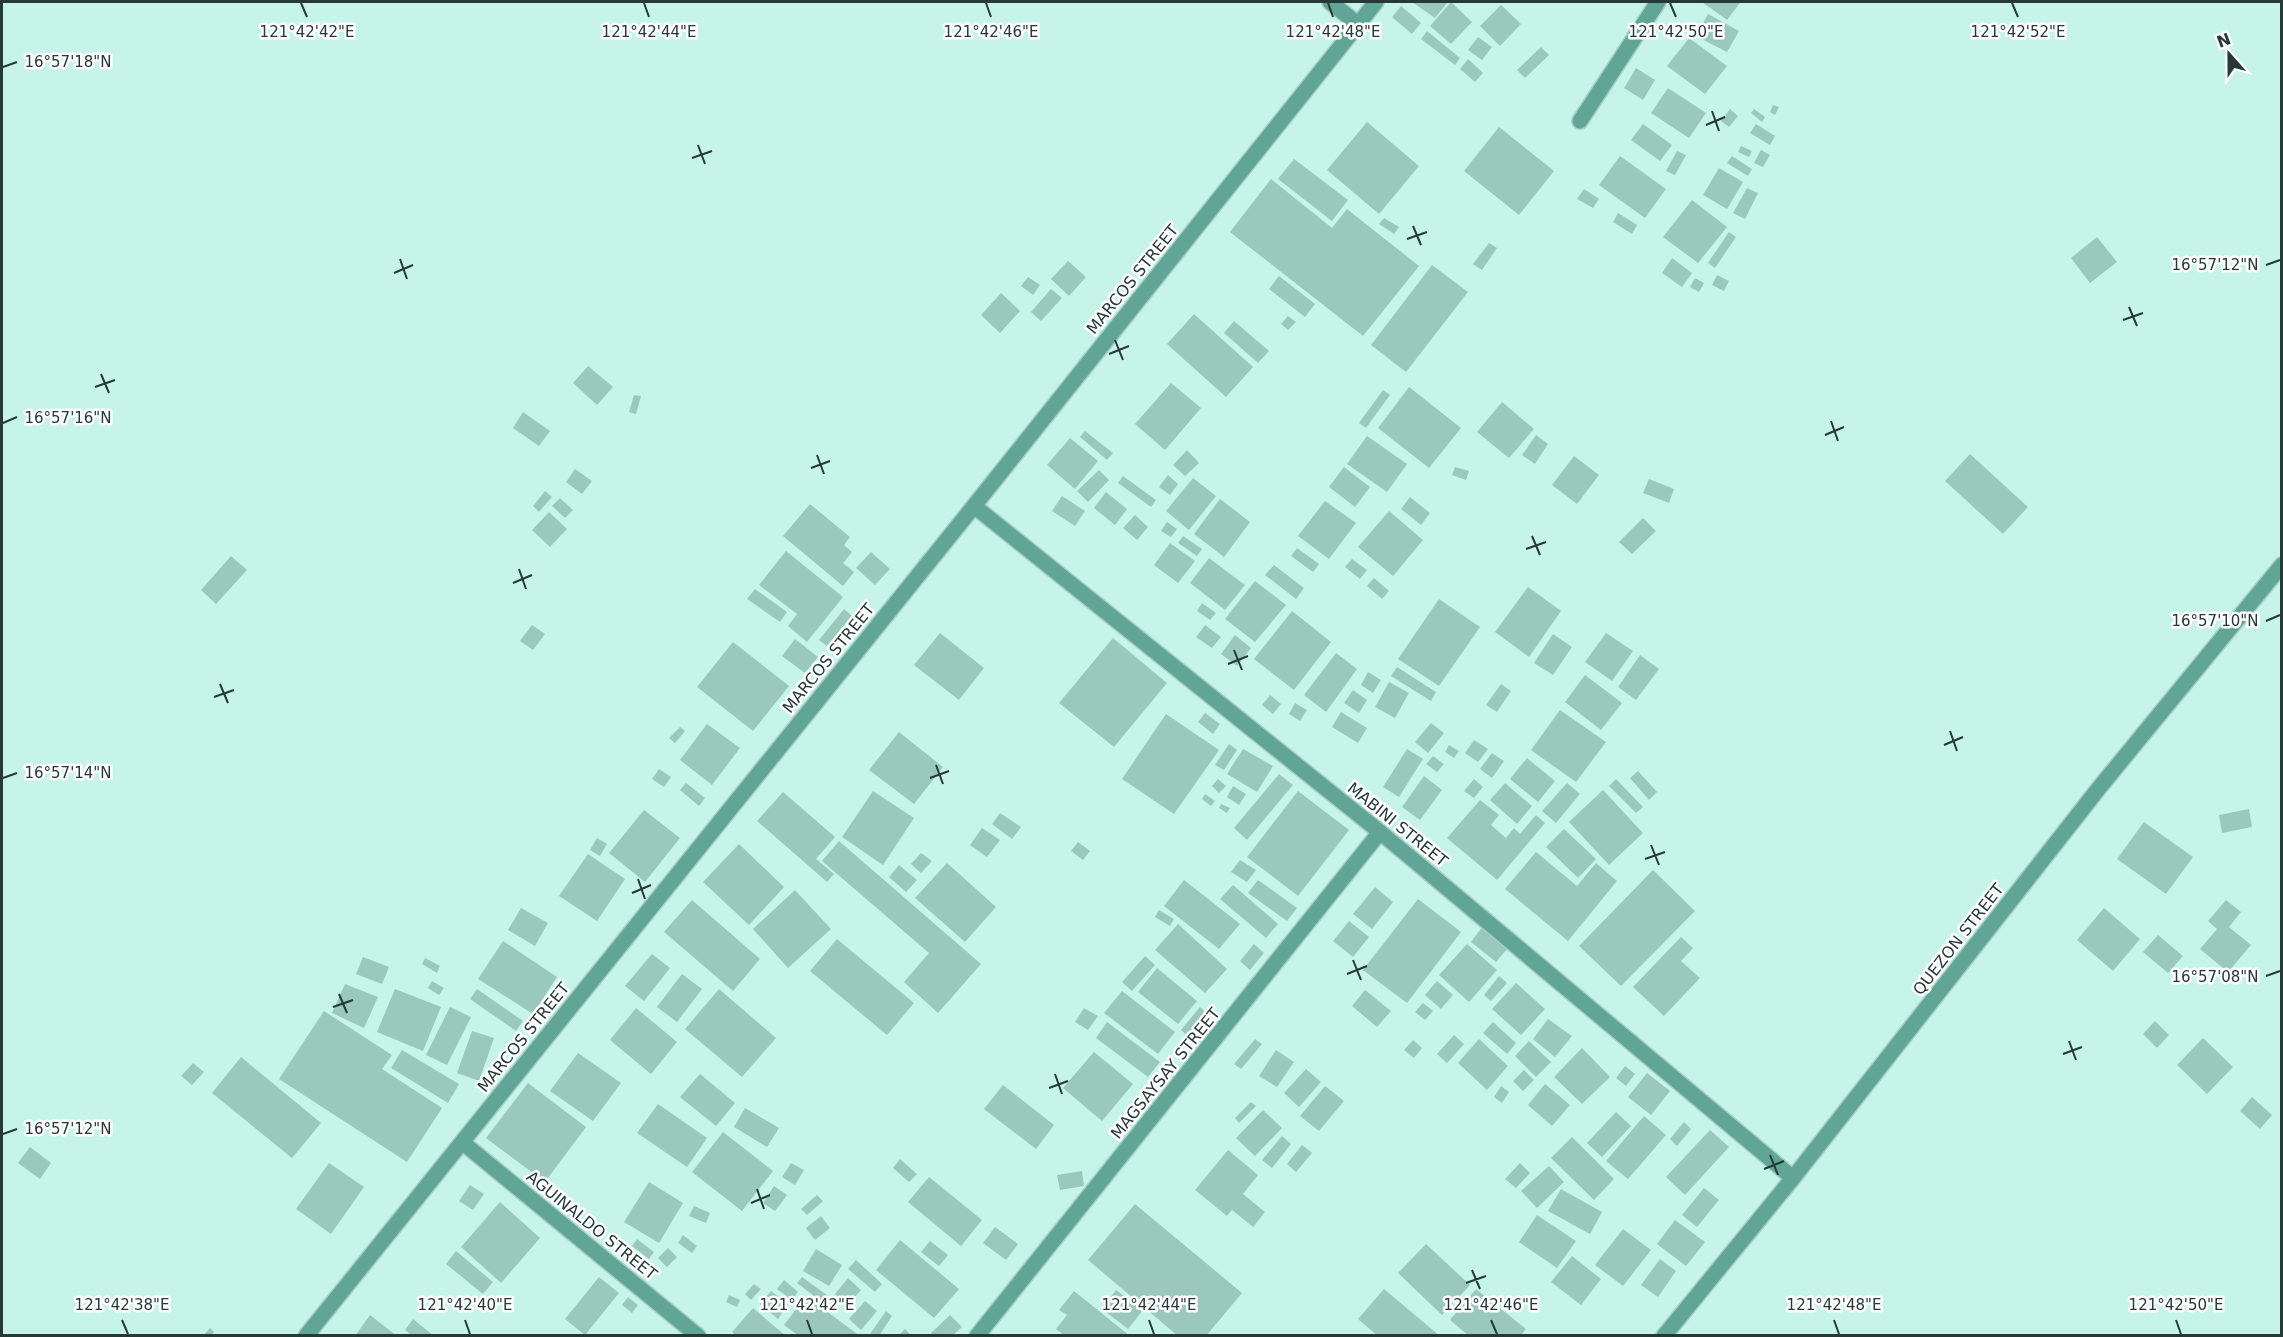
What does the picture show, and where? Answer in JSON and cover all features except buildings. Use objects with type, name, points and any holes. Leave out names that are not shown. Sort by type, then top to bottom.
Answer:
[{"type":"street","points":[[1330,2],[1359,25]]},
{"type":"street","name":"MARCOS STREET","points":[[306,1335],[974,506],[1376,2]]},
{"type":"street","points":[[1580,121],[1658,2]]},
{"type":"street","name":"MABINI STREET","points":[[974,506],[1380,832],[1793,1178]]},
{"type":"street","name":"QUEZON STREET","points":[[1664,1335],[1793,1178],[2099,788],[2282,565]]},
{"type":"street","name":"MAGSAYSAY STREET","points":[[978,1335],[1380,832]]},
{"type":"street","name":"AGUINALDO STREET","points":[[462,1142],[698,1335]]}]
